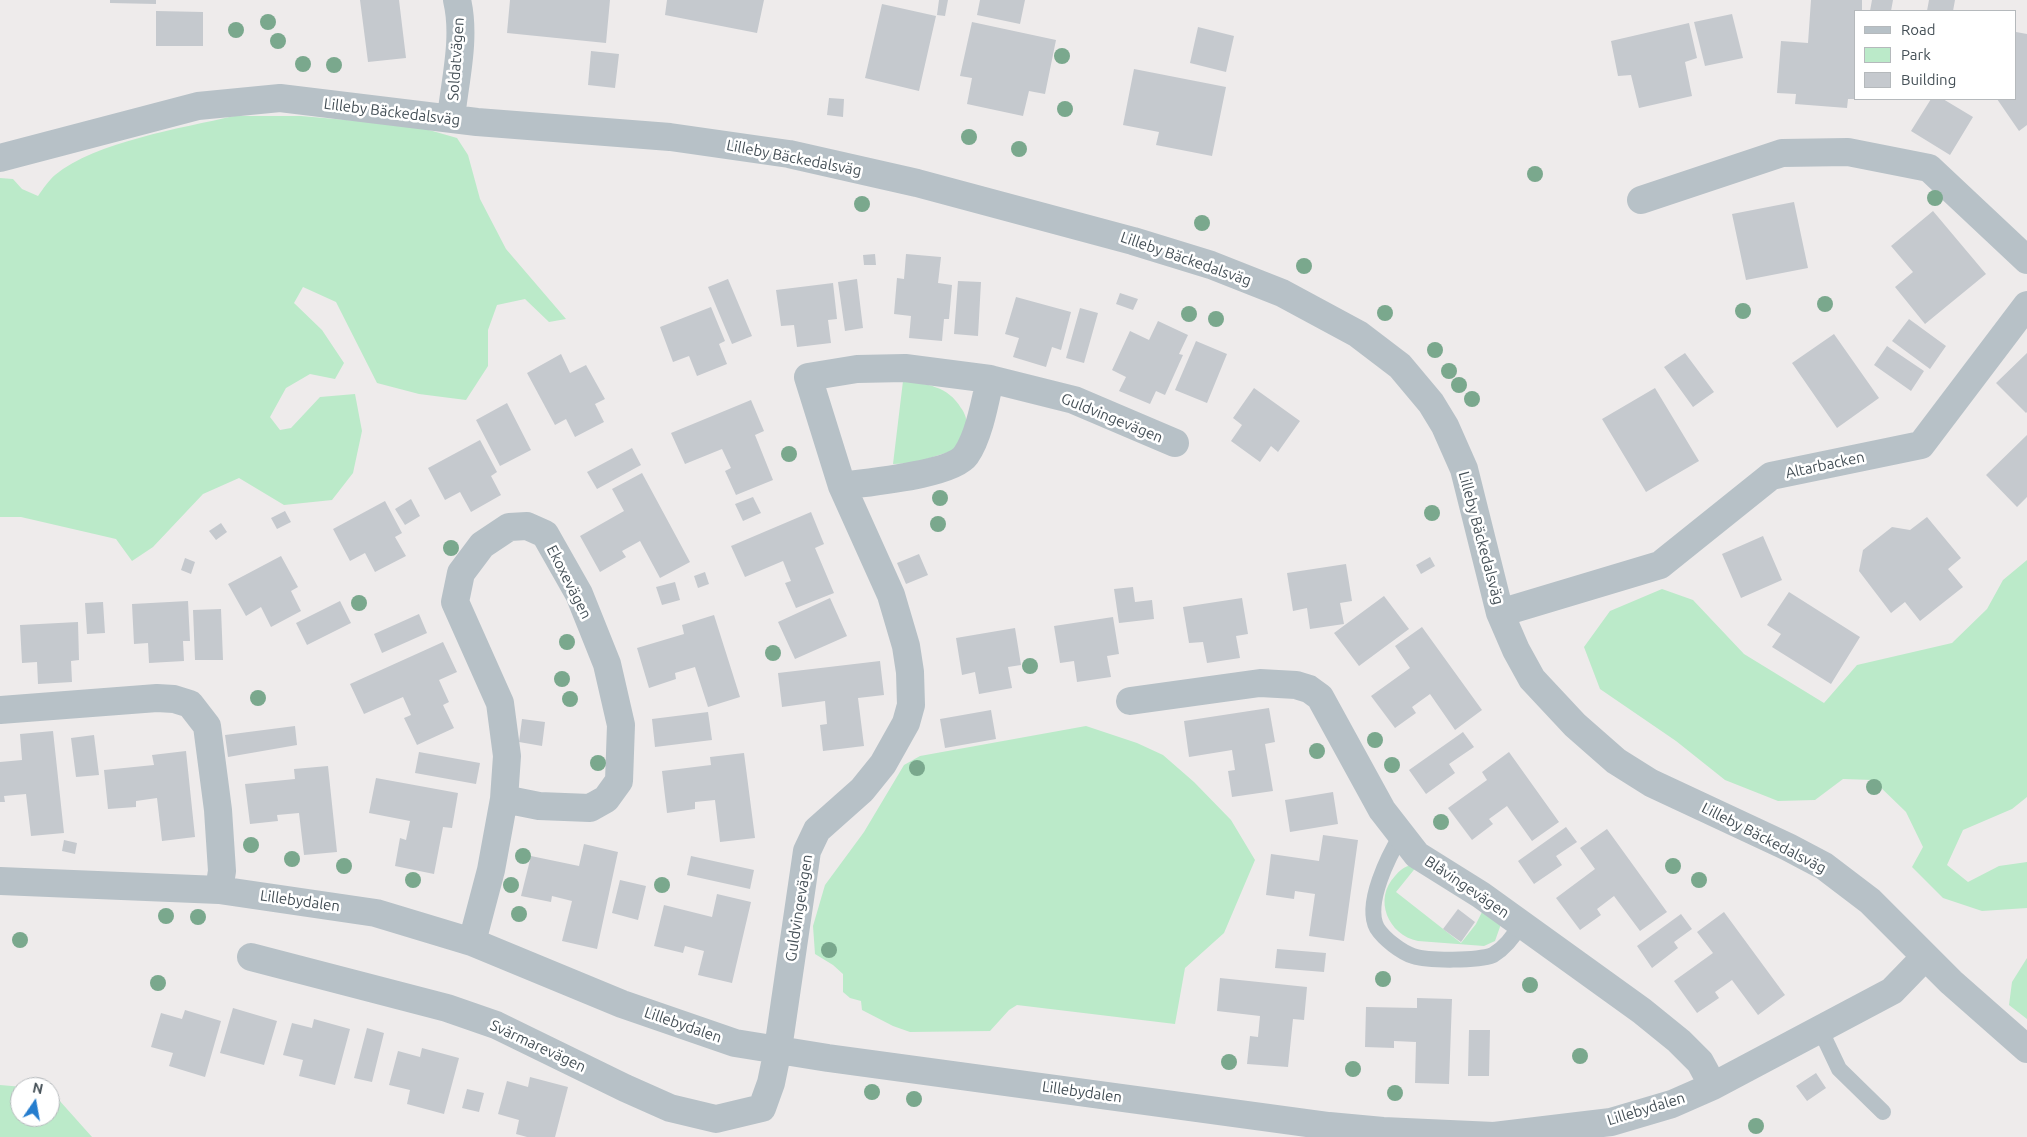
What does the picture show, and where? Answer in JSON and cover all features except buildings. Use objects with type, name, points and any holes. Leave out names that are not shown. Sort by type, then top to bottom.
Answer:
[{"type":"street","name":"Soldatvägen","points":[[451,118],[460,38],[458,0]]},
{"type":"street","name":"Lilleby Bäckedalsväg","points":[[0,158],[198,106],[280,98],[477,122],[670,137],[789,154],[918,183],[1133,241],[1211,265],[1282,293],[1358,334],[1400,366],[1431,403],[1445,426],[1464,469],[1500,613],[1516,650],[1532,680],[1575,725],[1616,760],[1651,782],[1788,846],[1824,866],[1870,901],[1951,982],[2027,1049]]},
{"type":"street","points":[[1641,200],[1782,153],[1848,152],[1929,168],[2027,260]]},
{"type":"street","name":"Altarbacken","points":[[1500,613],[1660,565],[1771,476],[1921,445],[2027,304]]},
{"type":"street","name":"Guldvingevägen","points":[[778,1050],[807,851],[817,830],[862,790],[883,764],[906,723],[911,705],[910,672],[906,646],[891,595],[842,486],[808,377],[857,369],[905,368],[990,379],[1074,400],[1175,443]]},
{"type":"street","points":[[842,486],[938,471],[959,463],[972,442],[990,379]]},
{"type":"street","name":"Ekoxevägen","points":[[472,942],[486,888],[504,800],[507,756],[500,703],[455,602],[456,592],[460,573],[482,546],[509,527],[527,526],[545,534],[579,594],[607,664],[620,725],[619,781],[606,800],[590,808],[539,806],[504,800]]},
{"type":"street","name":"Blåvingevägen","points":[[1130,701],[1260,683],[1308,689],[1320,697],[1382,810],[1417,855],[1481,895],[1642,1011],[1679,1041],[1700,1062],[1713,1086]]},
{"type":"street","points":[[0,710],[157,698],[174,699],[190,704],[207,726],[218,810],[222,871],[219,890]]},
{"type":"street","name":"Lillebydalen","points":[[0,881],[219,890],[376,913],[472,942],[622,1004],[735,1043],[1338,1132],[1383,1131],[1494,1136],[1611,1122],[1672,1104],[1713,1086],[1892,991],[1925,957]]},
{"type":"street","name":"Svärmarevägen","points":[[251,957],[447,1008],[496,1025],[670,1108],[716,1119],[762,1108],[771,1083],[778,1050]]},
{"type":"lane","points":[[1402,834],[1381,876],[1373,902],[1377,927],[1394,945],[1414,956],[1442,959],[1475,959],[1493,954],[1514,938],[1521,924]]},
{"type":"lane","points":[[1820,1029],[1839,1069],[1882,1112]]},
{"type":"green space","points":[[234,116],[301,116],[415,126],[457,138],[468,155],[480,199],[506,249],[566,319],[549,322],[525,299],[497,305],[488,330],[488,366],[466,400],[419,394],[377,383],[336,302],[303,287],[294,303],[322,330],[344,363],[335,379],[310,374],[286,388],[270,417],[280,430],[291,428],[320,397],[355,394],[362,431],[353,473],[332,500],[284,505],[239,478],[203,494],[153,547],[132,561],[116,539],[21,517],[0,517],[0,178],[13,179],[22,189],[38,196],[55,175],[72,163],[93,154],[116,145],[165,131]]},
{"type":"green space","points":[[903,381],[936,387],[956,401],[966,417],[965,429],[958,449],[914,463],[893,464]]},
{"type":"green space","points":[[2027,560],[2027,797],[2012,809],[1963,830],[1947,865],[1968,882],[1999,866],[2027,862],[2027,908],[1982,911],[1943,898],[1912,867],[1923,847],[1906,812],[1873,780],[1843,779],[1815,800],[1778,801],[1725,780],[1676,741],[1600,689],[1584,647],[1610,611],[1662,589],[1693,600],[1744,654],[1824,703],[1857,665],[1952,643],[1987,609],[2003,580]]},
{"type":"green space","points":[[1086,726],[1137,743],[1163,755],[1194,782],[1231,820],[1255,860],[1224,933],[1185,968],[1175,1024],[1017,1005],[1009,1010],[990,1031],[910,1032],[893,1026],[862,1010],[861,1001],[850,998],[843,992],[843,974],[833,965],[815,954],[813,926],[825,885],[864,832],[904,765],[920,756]]},
{"type":"green space","points":[[1411,865],[1417,866],[1396,892],[1461,943],[1476,924],[1485,906],[1501,924],[1495,941],[1484,946],[1418,941],[1399,932],[1387,915],[1385,895],[1388,885],[1395,876],[1402,869]]},
{"type":"green space","points":[[2027,958],[2027,1019],[2009,1005],[2012,982]]},
{"type":"green space","points":[[0,1085],[10,1086],[10,1127],[60,1127],[60,1101],[92,1137],[0,1137]]}]
